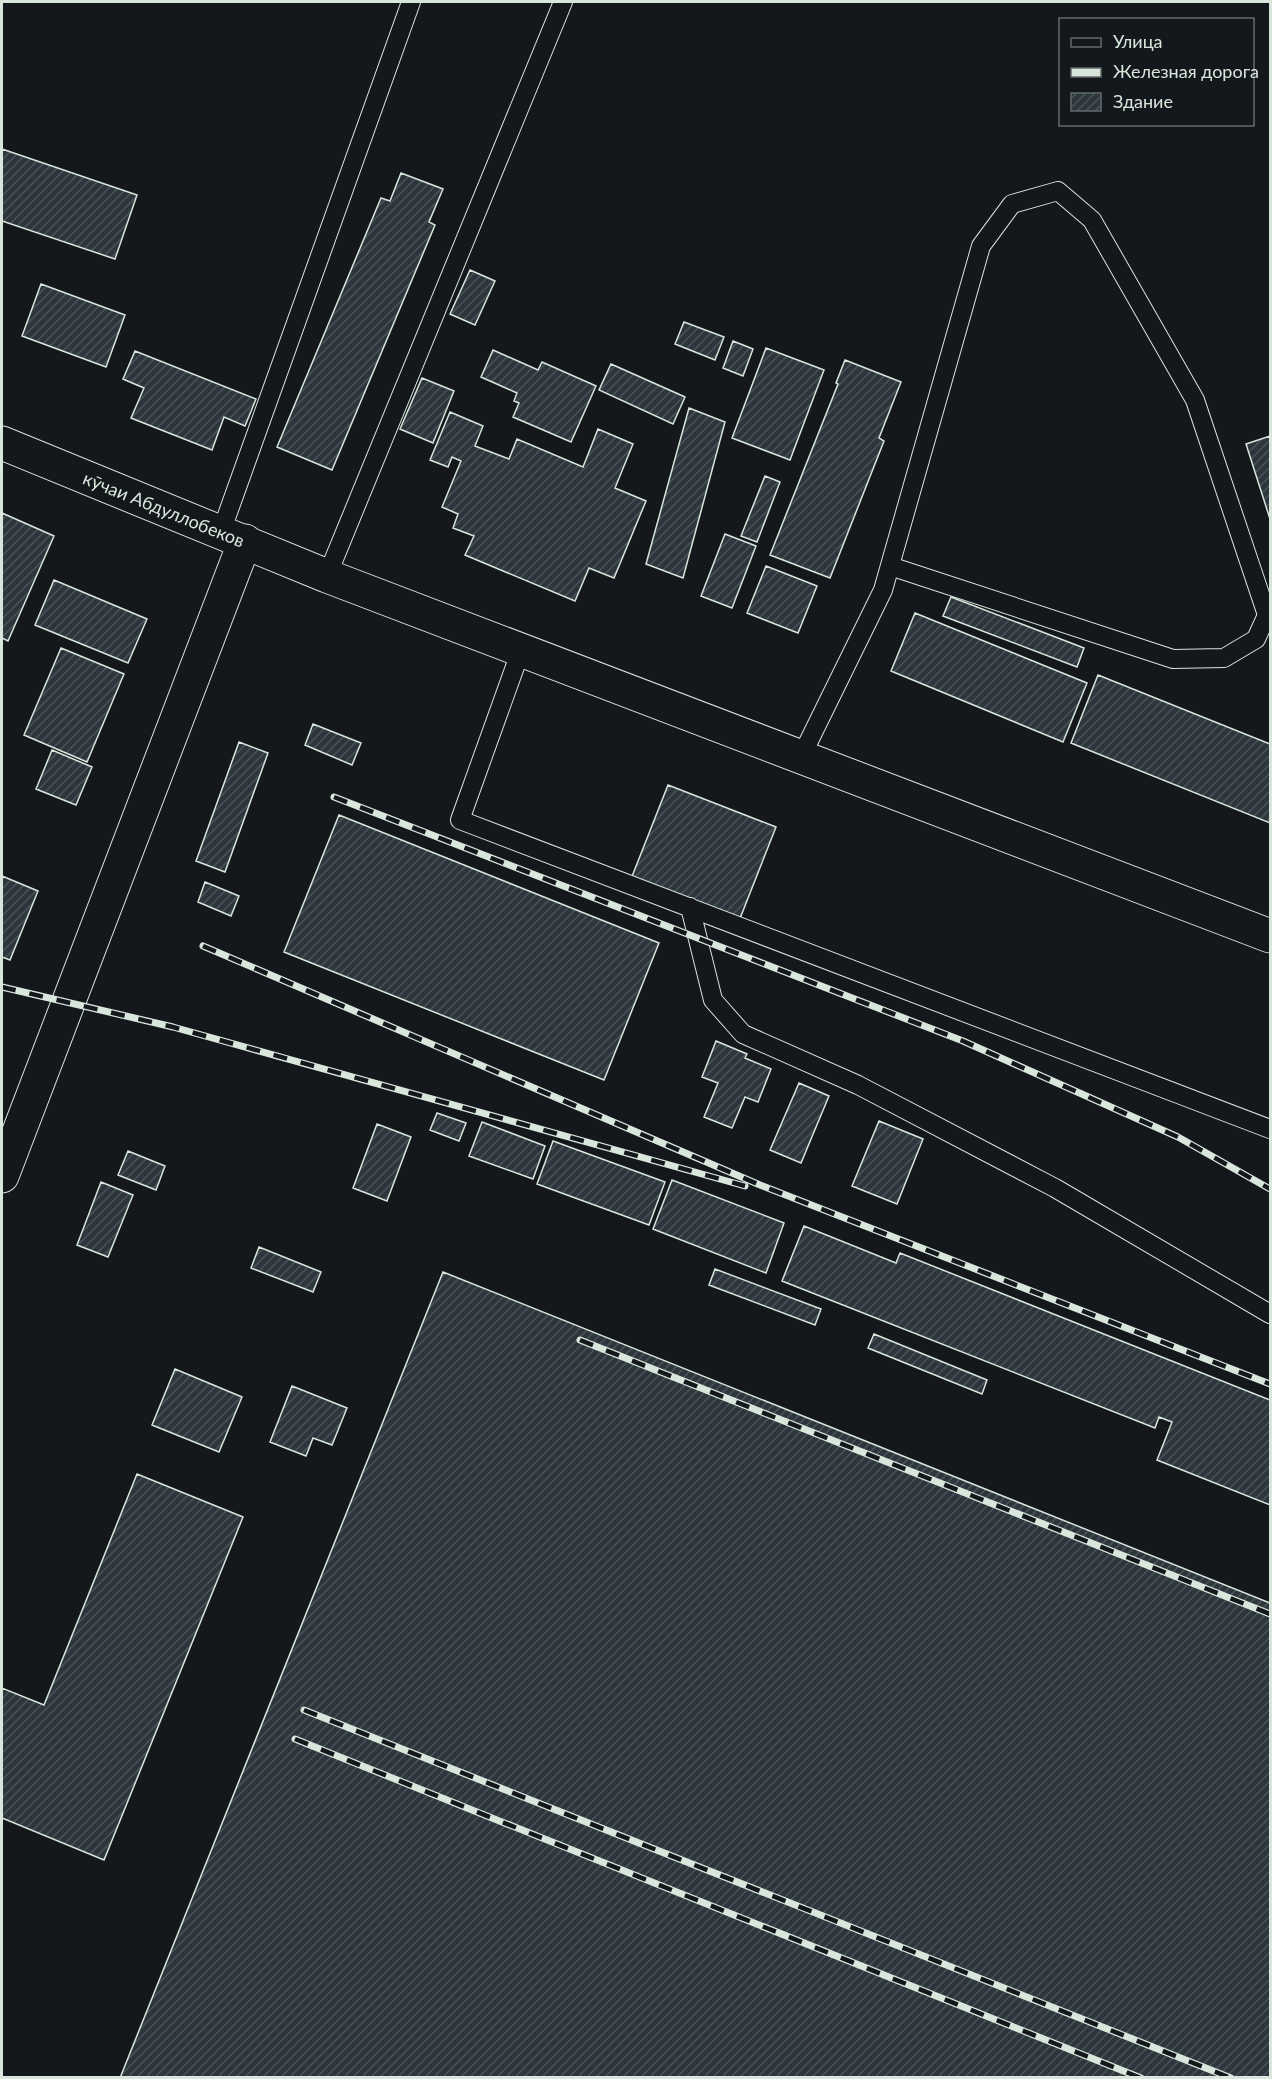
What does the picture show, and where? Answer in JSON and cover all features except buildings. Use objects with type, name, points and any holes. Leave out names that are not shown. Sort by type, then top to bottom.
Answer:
[{"type":"street","name":"кӯчаи Абдуллобеков","points":[[2,443],[327,576],[1270,936]]},
{"type":"street","points":[[2,1176],[233,537]]},
{"type":"lane","points":[[233,537],[411,2]]},
{"type":"lane","points":[[327,576],[563,2]]},
{"type":"lane","points":[[801,757],[883,590],[981,246],[1012,204],[1058,191],[1092,220],[1195,400],[1267,615],[1256,639],[1224,658],[1173,658],[890,566]]},
{"type":"lane","points":[[521,650],[460,820],[1270,1129]]},
{"type":"lane","points":[[690,907],[713,1000],[743,1034],[858,1085],[1055,1188],[1270,1314]]},
{"type":"railway","points":[[334,797],[963,1041],[1178,1137],[1270,1189]]},
{"type":"railway","points":[[203,946],[760,1185],[1270,1384]]},
{"type":"railway","points":[[2,987],[173,1027],[745,1186]]},
{"type":"railway","points":[[580,1340],[1270,1614]]},
{"type":"railway","points":[[304,1710],[1231,2078]]},
{"type":"railway","points":[[295,1739],[1141,2078]]}]
